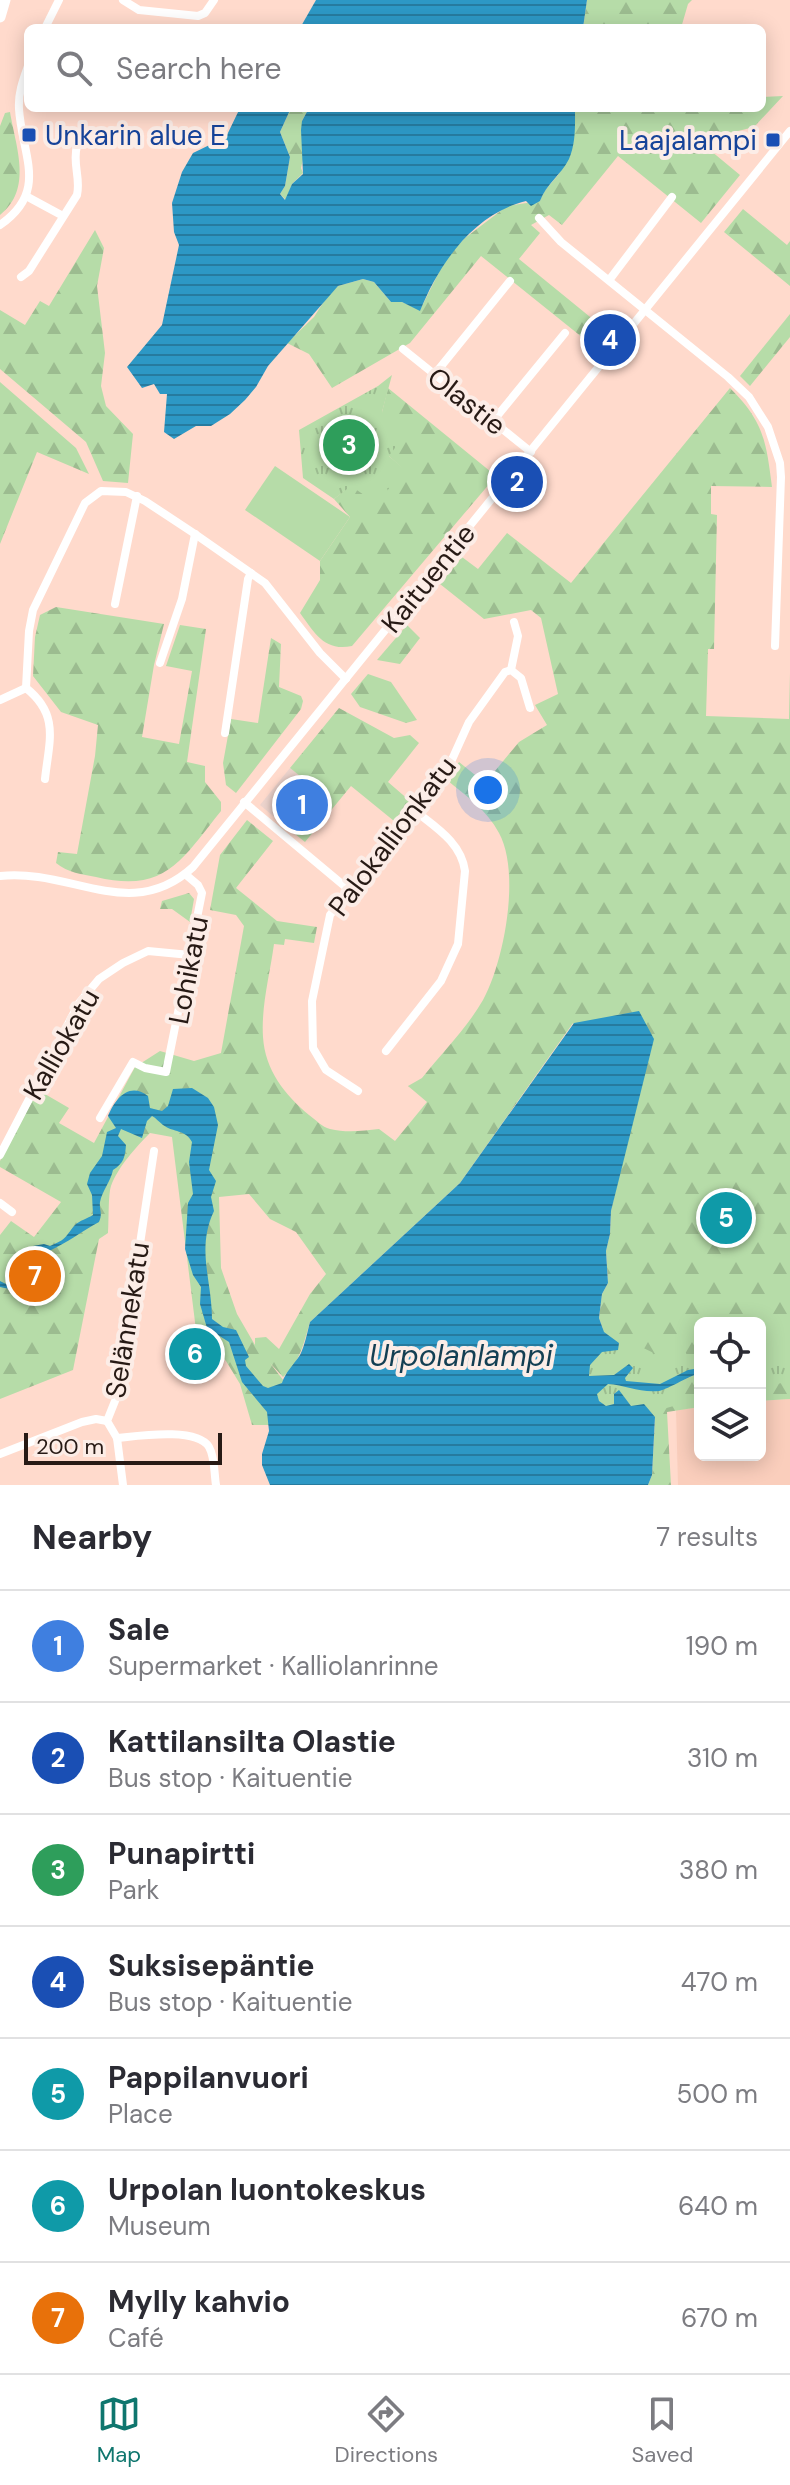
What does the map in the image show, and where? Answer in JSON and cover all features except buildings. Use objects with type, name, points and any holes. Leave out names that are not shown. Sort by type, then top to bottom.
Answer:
[{"type":"highway","points":[[0,17],[5,0]]},
{"type":"street","points":[[47,24],[59,0]]},
{"type":"street","points":[[123,0],[139,10],[198,16],[205,13],[214,0]]},
{"type":"street","points":[[0,225],[13,216],[26,196],[30,168],[19,103],[24,77]]},
{"type":"street","name":"Kaituentie","points":[[0,876],[35,874],[103,891],[134,894],[167,886],[185,874],[790,131]]},
{"type":"street","points":[[21,277],[29,271],[79,187],[74,156],[77,146]]},
{"type":"street","points":[[26,196],[63,216]]},
{"type":"street","points":[[610,279],[672,197]]},
{"type":"street","points":[[539,218],[561,242],[728,377],[758,408],[780,463],[785,518],[775,646]]},
{"type":"street","points":[[434,375],[510,281]]},
{"type":"street","points":[[493,421],[565,333]]},
{"type":"street","name":"Olastie","points":[[403,349],[531,452]]},
{"type":"street","points":[[45,779],[50,719],[45,706],[26,688],[33,610],[85,503],[101,491],[112,490],[137,496],[251,573],[271,589],[320,653],[346,679]]},
{"type":"street","points":[[115,604],[137,496]]},
{"type":"street","points":[[160,663],[182,599],[195,534]]},
{"type":"street","points":[[225,733],[251,573]]},
{"type":"street","points":[[514,622],[518,636],[511,670],[521,678],[530,708]]},
{"type":"street","name":"Palokallionkatu","points":[[358,1091],[326,1070],[313,1048],[312,1001],[330,915],[450,764],[469,722],[505,672],[511,670]]},
{"type":"street","points":[[0,700],[26,688]]},
{"type":"street","points":[[244,802],[348,889]]},
{"type":"street","points":[[386,1051],[441,981],[458,944],[464,860],[457,846],[414,810]]},
{"type":"street","name":"Lohikatu","points":[[100,1118],[133,1062],[166,1072],[202,893],[185,874]]},
{"type":"street","name":"Kalliokatu","points":[[0,1155],[79,1003],[99,979],[148,951],[190,955]]},
{"type":"street","name":"Selännekatu","points":[[123,1485],[117,1438],[107,1421],[117,1396],[154,1151]]},
{"type":"street","points":[[0,1203],[12,1212]]},
{"type":"street","points":[[0,1454],[82,1422],[96,1419],[107,1421]]},
{"type":"street","points":[[117,1438],[175,1435],[198,1438],[211,1451],[216,1485]]},
{"type":"shaded area","points":[[290,768],[326,796],[295,834],[260,805]]},
{"type":"shaded area","points":[[790,1399],[790,1485],[678,1485],[676,1410],[694,1408],[694,1461],[766,1461],[766,1401]]},
{"type":"green space","points":[[587,0],[692,0],[682,24],[584,24]]},
{"type":"green space","points":[[783,96],[754,127],[699,141],[740,175],[701,223],[618,156],[562,225],[549,215],[531,225],[540,233],[519,259],[611,334],[598,350],[481,256],[410,343],[332,388],[309,354],[287,343],[314,317],[338,286],[363,279],[374,282],[391,302],[402,302],[420,310],[446,258],[465,238],[507,206],[540,201],[567,159],[575,112],[766,112],[766,97]]},
{"type":"green space","points":[[10,112],[20,167],[19,180],[10,205],[0,215],[0,126],[5,113]]},
{"type":"green space","points":[[289,112],[307,112],[302,121],[303,173],[292,184],[286,200],[280,194],[285,186],[290,157],[280,132]]},
{"type":"green space","points":[[743,209],[787,245],[790,241],[790,286],[724,232]]},
{"type":"green space","points":[[95,230],[104,248],[97,286],[105,353],[101,386],[106,406],[133,434],[128,483],[103,481],[86,442],[0,369],[0,310],[25,325],[40,301],[49,306]]},
{"type":"green space","points":[[790,314],[790,337],[750,386],[740,376]]},
{"type":"green space","points":[[392,375],[382,412],[406,433],[389,456],[404,469],[377,504],[351,486],[334,499],[303,478],[299,430]]},
{"type":"green space","points":[[0,382],[76,448],[89,474],[37,452],[0,544]]},
{"type":"green space","points":[[388,388],[496,476],[352,646],[334,646],[321,639],[300,613],[320,580],[320,561],[350,517],[334,499],[350,486],[403,469],[389,456],[382,412]]},
{"type":"green space","points":[[730,388],[750,411],[762,433],[772,487],[711,486],[711,514],[717,515],[714,649],[708,649],[706,716],[789,719],[790,673],[790,1375],[766,1380],[766,1317],[694,1317],[694,1369],[688,1370],[604,1332],[599,1318],[602,1294],[608,1283],[606,1251],[611,1211],[626,1144],[573,1023],[460,1183],[310,1322],[297,1359],[283,1377],[270,1363],[287,1385],[272,1425],[252,1425],[240,1384],[226,1361],[196,1330],[172,1137],[150,1133],[133,1151],[111,1186],[108,1233],[99,1239],[73,1370],[0,1399],[0,1235],[11,1221],[34,1237],[61,1202],[0,1167],[0,1161],[38,1090],[69,1108],[59,1123],[94,1143],[135,1067],[160,1051],[194,1061],[221,1053],[244,926],[236,915],[210,910],[220,855],[247,820],[273,841],[236,888],[277,921],[317,927],[314,943],[285,939],[284,945],[274,944],[263,1037],[268,1060],[278,1081],[300,1107],[324,1127],[348,1131],[379,1129],[395,1141],[427,1102],[408,1086],[422,1078],[483,1000],[491,984],[503,941],[509,893],[509,871],[499,833],[482,810],[447,780],[459,762],[485,783],[519,742],[547,725],[535,705],[558,694],[541,618],[531,610],[484,619],[440,584],[462,557],[478,569],[507,533],[571,583]],"holes":[[[249,1194],[270,1219],[296,1232],[326,1274],[310,1294],[279,1349],[266,1337],[255,1338],[255,1345],[237,1314],[221,1268],[219,1197]]]},
{"type":"green space","points":[[275,466],[350,517],[320,561],[245,510]]},
{"type":"green space","points":[[56,607],[164,624],[142,737],[179,744],[192,671],[166,666],[180,625],[206,629],[187,762],[205,766],[205,782],[221,802],[221,811],[183,857],[156,876],[140,881],[120,881],[75,873],[56,863],[58,852],[77,854],[98,725],[61,712],[33,676],[35,637],[40,615]]},
{"type":"green space","points":[[407,625],[420,638],[400,664],[377,660]]},
{"type":"green space","points":[[271,638],[281,644],[279,687],[301,696],[303,701],[301,709],[236,793],[226,785],[223,763],[231,719],[258,723]]},
{"type":"green space","points":[[368,674],[391,682],[417,720],[406,723],[360,707],[351,694]]},
{"type":"green space","points":[[339,708],[394,738],[410,735],[419,743],[388,782],[410,801],[394,821],[351,786],[305,842],[295,834],[325,796],[290,768]]},
{"type":"green space","points":[[189,893],[194,899],[190,922],[172,909],[160,909],[162,901]]},
{"type":"green space","points":[[584,1319],[666,1359],[685,1351],[691,1364],[694,1363],[694,1376],[676,1382],[677,1405],[625,1420],[597,1408],[583,1378]]},
{"type":"green space","points":[[790,1339],[790,1381],[766,1387],[766,1345]]},
{"type":"green space","points":[[694,1375],[694,1408],[667,1412],[671,1485],[648,1485],[652,1475],[655,1418],[607,1384],[668,1386]]},
{"type":"green space","points":[[790,1379],[790,1399],[766,1401],[766,1385]]},
{"type":"water","points":[[316,0],[587,0],[584,24],[302,24]]},
{"type":"water","name":"Laajalampi","points":[[238,112],[289,112],[280,132],[290,157],[285,186],[280,194],[285,200],[292,184],[303,174],[301,130],[307,112],[575,112],[575,134],[569,159],[540,201],[531,206],[526,201],[507,208],[474,229],[448,259],[420,311],[402,302],[391,302],[374,282],[363,279],[338,286],[268,366],[256,387],[230,414],[211,426],[196,426],[174,439],[164,432],[167,394],[160,394],[154,384],[142,388],[127,367],[162,325],[179,245],[174,232],[172,203],[182,172],[193,153],[226,137]]},
{"type":"water","name":"Urpolanlampi","points":[[639,1011],[654,1039],[611,1211],[606,1251],[608,1283],[602,1294],[599,1318],[604,1332],[619,1343],[618,1350],[602,1352],[590,1365],[589,1376],[614,1375],[629,1364],[633,1368],[626,1381],[660,1384],[694,1369],[694,1376],[662,1390],[645,1391],[608,1384],[597,1394],[599,1401],[606,1406],[614,1404],[614,1394],[619,1390],[631,1406],[644,1404],[655,1417],[652,1475],[648,1485],[270,1485],[262,1465],[269,1431],[267,1412],[242,1382],[229,1342],[207,1328],[200,1304],[201,1287],[193,1275],[185,1249],[188,1203],[193,1194],[189,1162],[192,1142],[186,1135],[152,1116],[147,1121],[142,1138],[121,1129],[118,1136],[126,1145],[124,1156],[120,1165],[113,1170],[103,1194],[99,1222],[49,1251],[47,1260],[34,1264],[26,1275],[26,1282],[14,1290],[0,1287],[0,1281],[12,1287],[20,1282],[33,1246],[50,1246],[60,1242],[77,1224],[93,1215],[92,1195],[87,1184],[90,1173],[102,1156],[107,1132],[116,1128],[108,1116],[119,1098],[135,1090],[148,1096],[150,1108],[162,1111],[168,1106],[173,1089],[192,1088],[208,1098],[214,1107],[218,1125],[209,1170],[216,1181],[211,1197],[214,1211],[205,1252],[212,1319],[223,1327],[236,1330],[249,1357],[245,1360],[246,1366],[263,1386],[268,1388],[282,1383],[300,1355],[310,1322],[460,1183],[574,1023]]},
{"type":"place","name":"Unkarin alue E","points":[[29,135]]},
{"type":"place","name":"Laajalampi","points":[[773,140]]},
{"type":"place","name":"Suksisepäntie","points":[[610,340]]},
{"type":"place","name":"Punapirtti","points":[[349,445]]},
{"type":"place","name":"Kattilansilta Olastie","points":[[517,482]]},
{"type":"place","name":"Sale","points":[[302,805]]},
{"type":"place","name":"Pappilanvuori","points":[[726,1218]]},
{"type":"place","name":"Mylly kahvio","points":[[35,1276]]},
{"type":"place","name":"Urpolan luontokeskus","points":[[195,1354]]}]
